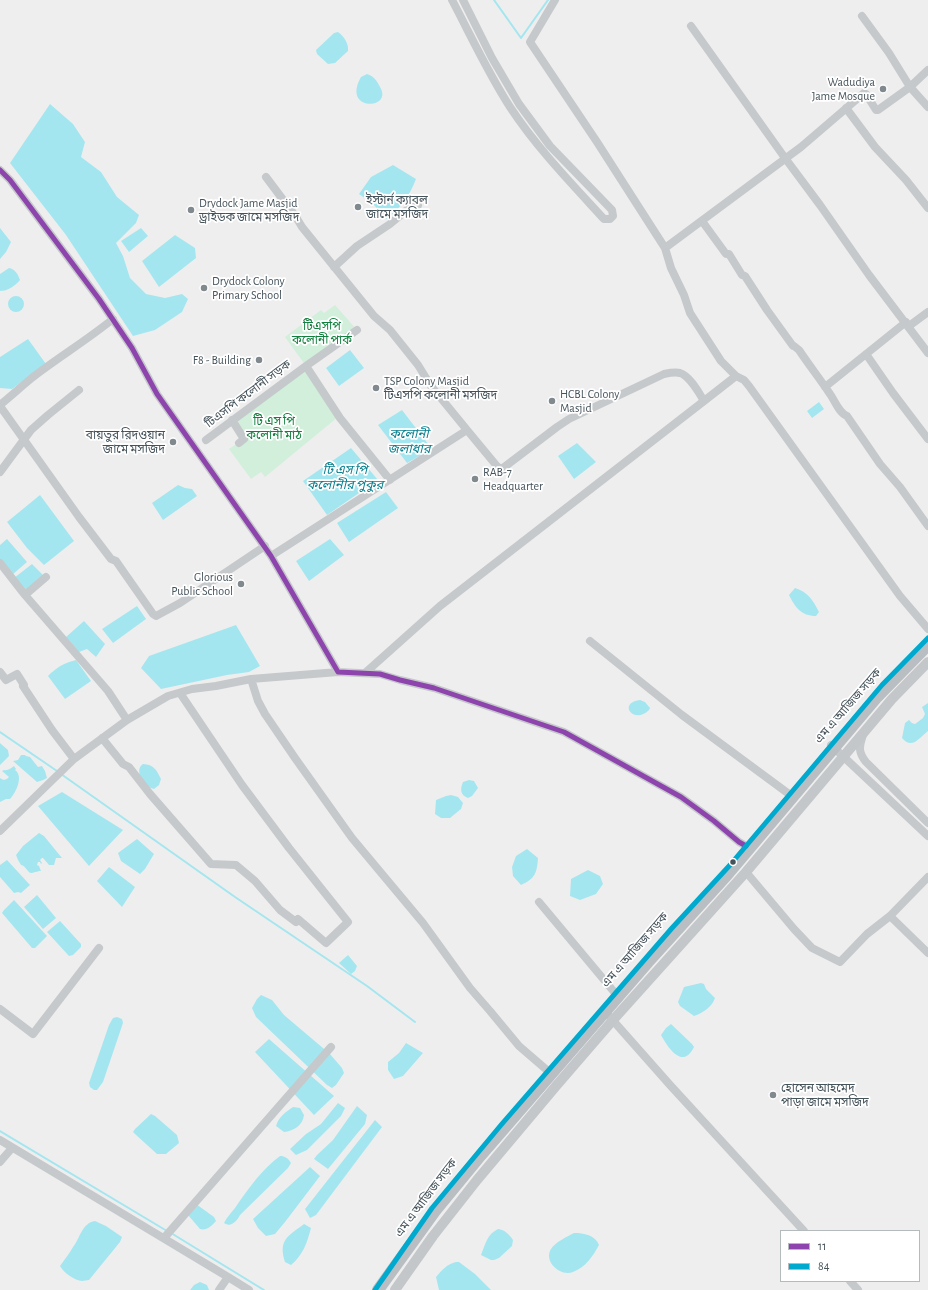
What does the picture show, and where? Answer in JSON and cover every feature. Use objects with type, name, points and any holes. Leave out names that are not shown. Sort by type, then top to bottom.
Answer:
[{"type":"highway","points":[[378,1290],[435,1211],[481,1154],[643,968],[727,875],[878,696],[928,645]]},
{"type":"highway","points":[[389,1290],[441,1215],[509,1132],[743,867],[883,702],[928,655]]},
{"type":"main road","name":"এম এ আজিজ সড়ক","points":[[374,1290],[432,1208],[501,1125],[615,993],[746,846],[882,685],[928,638]]},
{"type":"main road","points":[[395,1290],[433,1236],[477,1180],[613,1020],[746,872],[844,756],[864,730],[928,662]]},
{"type":"street","points":[[452,0],[484,63],[510,108],[543,152],[604,219],[610,219],[612,216],[612,210],[550,146],[519,104],[492,58],[463,0]]},
{"type":"street","points":[[556,0],[530,42],[597,142],[665,248],[671,268],[684,294],[690,313],[721,361],[749,386],[900,596],[928,629]]},
{"type":"street","points":[[862,16],[889,53],[910,87],[928,107]]},
{"type":"street","points":[[691,26],[869,274],[908,324],[928,353]]},
{"type":"street","points":[[665,248],[785,158],[865,93],[876,110],[878,110],[910,87],[928,70]]},
{"type":"street","points":[[846,108],[875,147],[906,180],[928,208]]},
{"type":"street","points":[[0,170],[10,180],[113,319],[132,348],[157,394],[265,546],[338,672]]},
{"type":"street","points":[[266,177],[296,216],[302,227],[334,267],[374,316],[390,330],[418,365],[436,392],[499,468],[503,468],[569,419],[664,374],[680,373],[686,377],[698,390],[704,401]]},
{"type":"street","points":[[334,267],[357,246],[390,224],[408,209],[418,205]]},
{"type":"street","points":[[702,221],[726,254],[729,254],[742,275],[793,346],[799,350],[838,408],[850,421],[880,464],[900,487],[928,526]]},
{"type":"street","points":[[825,388],[866,354],[908,324],[928,312]]},
{"type":"street","points":[[113,319],[92,336],[32,377],[0,406],[79,517],[111,559],[116,560],[153,614],[156,616],[180,603],[265,546]]},
{"type":"street","points":[[306,366],[357,330]]},
{"type":"street","points":[[866,354],[928,439]]},
{"type":"street","name":"টিএসপি কলোনী সড়ক","points":[[206,440],[306,366],[340,418],[390,480]]},
{"type":"street","points":[[365,673],[440,606],[502,556],[736,376]]},
{"type":"street","points":[[0,472],[24,439],[48,414],[79,390]]},
{"type":"street","points":[[232,420],[244,439],[239,443]]},
{"type":"street","points":[[271,556],[467,430]]},
{"type":"street","points":[[0,563],[25,595],[108,691],[127,720]]},
{"type":"street","points":[[25,595],[46,577]]},
{"type":"street","points":[[590,641],[682,715],[789,794]]},
{"type":"street","points":[[0,672],[6,680],[18,674],[24,685],[22,686],[74,759]]},
{"type":"street","points":[[0,831],[74,759],[127,720],[168,696],[192,689],[251,679],[338,672],[380,674],[434,688],[564,732],[680,797],[746,846]]},
{"type":"street","points":[[251,679],[264,714],[352,838],[423,923],[470,988],[519,1046],[548,1071]]},
{"type":"street","points":[[102,738],[122,764],[129,768],[211,864],[236,865],[255,881],[280,910],[296,922],[298,919],[326,943],[348,922],[289,848],[242,785],[180,692]]},
{"type":"street","points":[[864,730],[860,745],[860,754],[866,762],[928,823]]},
{"type":"street","points":[[832,745],[928,836]]},
{"type":"street","points":[[746,872],[812,948],[840,962],[867,934],[890,916],[928,877]]},
{"type":"street","points":[[539,902],[615,993]]},
{"type":"street","points":[[890,916],[928,953]]},
{"type":"street","points":[[0,1009],[33,1034],[99,948]]},
{"type":"street","points":[[602,1008],[670,1085],[803,1230]]},
{"type":"street","points":[[164,1238],[331,1047]]},
{"type":"street","points":[[0,1140],[250,1290]]},
{"type":"street","points":[[0,1162],[12,1148]]},
{"type":"street","points":[[219,1290],[228,1277]]},
{"type":"street","points":[[851,1282],[858,1290]]},
{"type":"green space","name":"টিএসপি কলোনী পার্ক","points":[[335,305],[357,330],[306,366],[285,337],[321,310],[324,313]]},
{"type":"green space","name":"টি এস পি কলোনী মাঠ","points":[[306,366],[338,417],[265,477],[261,472],[251,479],[229,449],[244,439],[231,421]]},
{"type":"water","points":[[338,32],[346,40],[348,51],[335,63],[328,64],[317,54],[316,50],[334,33]]},
{"type":"water","points":[[367,74],[372,76],[380,87],[382,95],[380,100],[375,103],[368,104],[362,102],[358,97],[357,88],[361,77]]},
{"type":"water","points":[[50,104],[73,124],[85,142],[81,157],[101,172],[117,197],[139,215],[136,223],[116,243],[123,256],[130,278],[146,294],[165,298],[182,294],[188,299],[182,312],[155,330],[133,336],[66,235],[10,163]]},
{"type":"water","points":[[393,165],[416,179],[404,201],[387,219],[373,204],[359,194],[371,177]]},
{"type":"water","points":[[0,228],[11,242],[6,252],[0,259]]},
{"type":"water","points":[[141,228],[148,236],[129,252],[121,241]]},
{"type":"water","points":[[175,235],[195,248],[196,258],[159,287],[142,261]]},
{"type":"water","points":[[9,268],[16,272],[20,280],[11,288],[0,291],[0,274]]},
{"type":"water","points":[[13,296],[19,296],[24,301],[22,310],[19,312],[13,312],[8,307],[8,301]]},
{"type":"water","points":[[28,339],[46,364],[12,389],[0,388],[0,357]]},
{"type":"water","points":[[350,350],[364,368],[339,386],[326,368]]},
{"type":"water","points":[[819,402],[824,409],[812,418],[807,411]]},
{"type":"water","name":"কলোনী জলাধার","points":[[402,410],[432,449],[407,463],[378,425]]},
{"type":"water","points":[[577,443],[596,462],[574,479],[558,456]]},
{"type":"water","name":"টি এস পি কলোনীর পুকুর","points":[[351,448],[378,480],[327,515],[303,481]]},
{"type":"water","points":[[178,485],[192,489],[197,496],[163,520],[152,503]]},
{"type":"water","points":[[386,492],[398,508],[349,542],[337,523]]},
{"type":"water","points":[[40,495],[74,541],[44,565],[27,548],[7,522]]},
{"type":"water","points":[[7,539],[27,562],[12,575],[0,560],[0,545]]},
{"type":"water","points":[[330,539],[344,555],[309,581],[296,561]]},
{"type":"water","points":[[32,564],[44,576],[25,592],[14,578]]},
{"type":"water","points":[[795,588],[807,594],[812,600],[819,612],[816,616],[802,613],[796,607],[789,595]]},
{"type":"water","points":[[137,606],[146,619],[113,643],[102,629]]},
{"type":"water","points":[[84,621],[105,644],[96,657],[87,649],[79,652],[66,637]]},
{"type":"water","points":[[236,625],[260,666],[249,672],[227,675],[161,689],[141,668],[149,656]]},
{"type":"water","points":[[76,660],[91,681],[65,699],[48,676],[54,670],[68,662]]},
{"type":"water","points":[[640,700],[645,702],[650,708],[649,710],[643,714],[633,714],[630,712],[630,705],[633,702]]},
{"type":"water","points":[[928,703],[928,731],[915,742],[909,743],[902,738],[905,723],[909,720],[915,724],[923,718],[925,714],[922,707]]},
{"type":"water","points":[[0,743],[8,750],[9,756],[0,765]]},
{"type":"water","points":[[21,755],[30,757],[38,767],[42,766],[47,778],[37,782],[13,761],[18,760]]},
{"type":"water","points":[[143,764],[150,765],[154,768],[161,779],[159,785],[154,789],[145,784],[141,779],[139,769]]},
{"type":"water","points":[[14,766],[19,776],[17,789],[10,799],[0,802],[0,778],[5,780],[9,777],[2,771],[8,770]]},
{"type":"water","points":[[469,780],[474,781],[478,788],[472,796],[468,798],[463,795],[461,787],[463,782]]},
{"type":"water","points":[[62,792],[123,830],[89,866],[38,806]]},
{"type":"water","points":[[451,795],[458,797],[463,803],[461,809],[450,818],[441,818],[435,814],[436,800]]},
{"type":"water","points":[[39,833],[44,836],[62,858],[56,858],[54,865],[49,865],[42,858],[40,860],[42,863],[41,864],[38,862],[37,865],[41,871],[31,873],[21,865],[16,855],[23,846]]},
{"type":"water","points":[[137,839],[154,854],[145,869],[140,874],[121,861],[118,853]]},
{"type":"water","points":[[527,849],[538,858],[537,868],[532,878],[521,885],[513,876],[512,867],[516,856]]},
{"type":"water","points":[[7,860],[30,885],[21,893],[14,893],[0,877],[0,865]]},
{"type":"water","points":[[109,867],[135,887],[122,907],[97,881]]},
{"type":"water","points":[[588,870],[600,876],[603,884],[596,894],[580,900],[570,896],[571,879]]},
{"type":"water","points":[[37,895],[56,918],[43,929],[24,907]]},
{"type":"water","points":[[14,900],[47,936],[35,948],[32,948],[2,913]]},
{"type":"water","points":[[60,921],[81,944],[81,947],[73,955],[69,956],[47,932]]},
{"type":"water","points":[[348,955],[357,966],[355,971],[351,974],[339,963]]},
{"type":"water","points":[[701,983],[704,984],[706,989],[715,998],[707,1009],[694,1016],[680,1006],[678,1002],[684,987]]},
{"type":"water","points":[[261,995],[272,1000],[284,1015],[330,1054],[342,1068],[344,1073],[336,1085],[332,1088],[327,1085],[256,1017],[252,1008]]},
{"type":"water","points":[[117,1017],[122,1019],[123,1023],[103,1082],[97,1090],[94,1090],[90,1087],[89,1083],[109,1025],[113,1018]]},
{"type":"water","points":[[671,1024],[694,1047],[690,1054],[685,1057],[681,1057],[672,1051],[661,1035]]},
{"type":"water","points":[[269,1039],[334,1096],[314,1115],[255,1052]]},
{"type":"water","points":[[406,1043],[423,1053],[403,1076],[394,1079],[388,1070],[388,1062],[399,1053]]},
{"type":"water","points":[[338,1103],[345,1108],[341,1116],[307,1150],[296,1155],[290,1149],[306,1134],[321,1124]]},
{"type":"water","points":[[357,1106],[367,1115],[365,1124],[328,1169],[314,1159],[333,1140]]},
{"type":"water","points":[[293,1107],[300,1108],[304,1115],[302,1122],[297,1127],[284,1132],[276,1126],[277,1123],[285,1113]]},
{"type":"water","points":[[151,1114],[177,1135],[179,1143],[166,1154],[157,1154],[133,1132]]},
{"type":"water","points":[[375,1120],[382,1127],[316,1215],[310,1218],[305,1209]]},
{"type":"water","points":[[280,1156],[285,1157],[290,1161],[291,1163],[288,1168],[235,1221],[229,1225],[224,1223],[256,1180],[273,1161]]},
{"type":"water","points":[[310,1167],[320,1176],[275,1234],[266,1236],[258,1228],[253,1219]]},
{"type":"water","points":[[196,1204],[214,1217],[216,1221],[207,1229],[200,1229],[188,1215]]},
{"type":"water","points":[[95,1221],[106,1226],[122,1237],[120,1242],[89,1280],[79,1281],[70,1276],[60,1266],[84,1228],[91,1222]]},
{"type":"water","points":[[304,1224],[311,1228],[308,1239],[302,1253],[291,1265],[285,1262],[283,1255],[284,1243],[289,1235]]},
{"type":"water","points":[[498,1229],[505,1231],[510,1236],[513,1240],[512,1246],[499,1258],[491,1260],[481,1255],[489,1237]]},
{"type":"water","points":[[574,1233],[589,1235],[595,1239],[599,1245],[592,1257],[578,1270],[568,1273],[563,1272],[554,1267],[549,1259],[549,1254],[555,1244]]},
{"type":"water","points":[[459,1262],[475,1274],[491,1290],[439,1290],[436,1277],[447,1266]]},
{"type":"water","points":[[200,1282],[207,1285],[209,1290],[190,1290],[194,1285]]},
{"type":"waterway","points":[[494,0],[521,38],[548,0]]},
{"type":"waterway","points":[[0,732],[57,771]]},
{"type":"waterway","points":[[61,774],[235,897],[367,986],[415,1022]]},
{"type":"waterway","points":[[0,1131],[167,1231]]},
{"type":"waterway","points":[[171,1233],[264,1290]]},
{"type":"transit line","name":"11","points":[[0,170],[10,180],[99,299],[132,348],[157,394],[271,556],[338,672],[380,674],[434,688],[564,732],[681,797],[746,846]]},
{"type":"transit line","name":"84","points":[[375,1290],[432,1208],[501,1125],[672,928],[730,865],[882,685],[928,638]]},
{"type":"place","name":"Wadudiya Jame Mosque","points":[[883,89]]},
{"type":"place","name":"ইস্টার্ন ক্যাবল জামে মসজিদ","points":[[358,207]]},
{"type":"place","name":"Drydock Jame Masjid ড্রাইডক জামে মসজিদ","points":[[191,210]]},
{"type":"place","name":"Drydock Colony Primary School","points":[[204,288]]},
{"type":"place","name":"F8 - Building","points":[[259,360]]},
{"type":"place","name":"TSP Colony Masjid টিএসপি কলোনী মসজিদ","points":[[376,388]]},
{"type":"place","name":"HCBL Colony Masjid","points":[[552,401]]},
{"type":"place","name":"বায়তুর রিদওয়ান জামে মসজিদ","points":[[173,442]]},
{"type":"place","name":"RAB-7 Headquarter","points":[[475,479]]},
{"type":"place","name":"Glorious Public School","points":[[241,584]]},
{"type":"place","name":"হোসেন আহমেদ পাড়া জামে মসজিদ","points":[[773,1095]]}]
